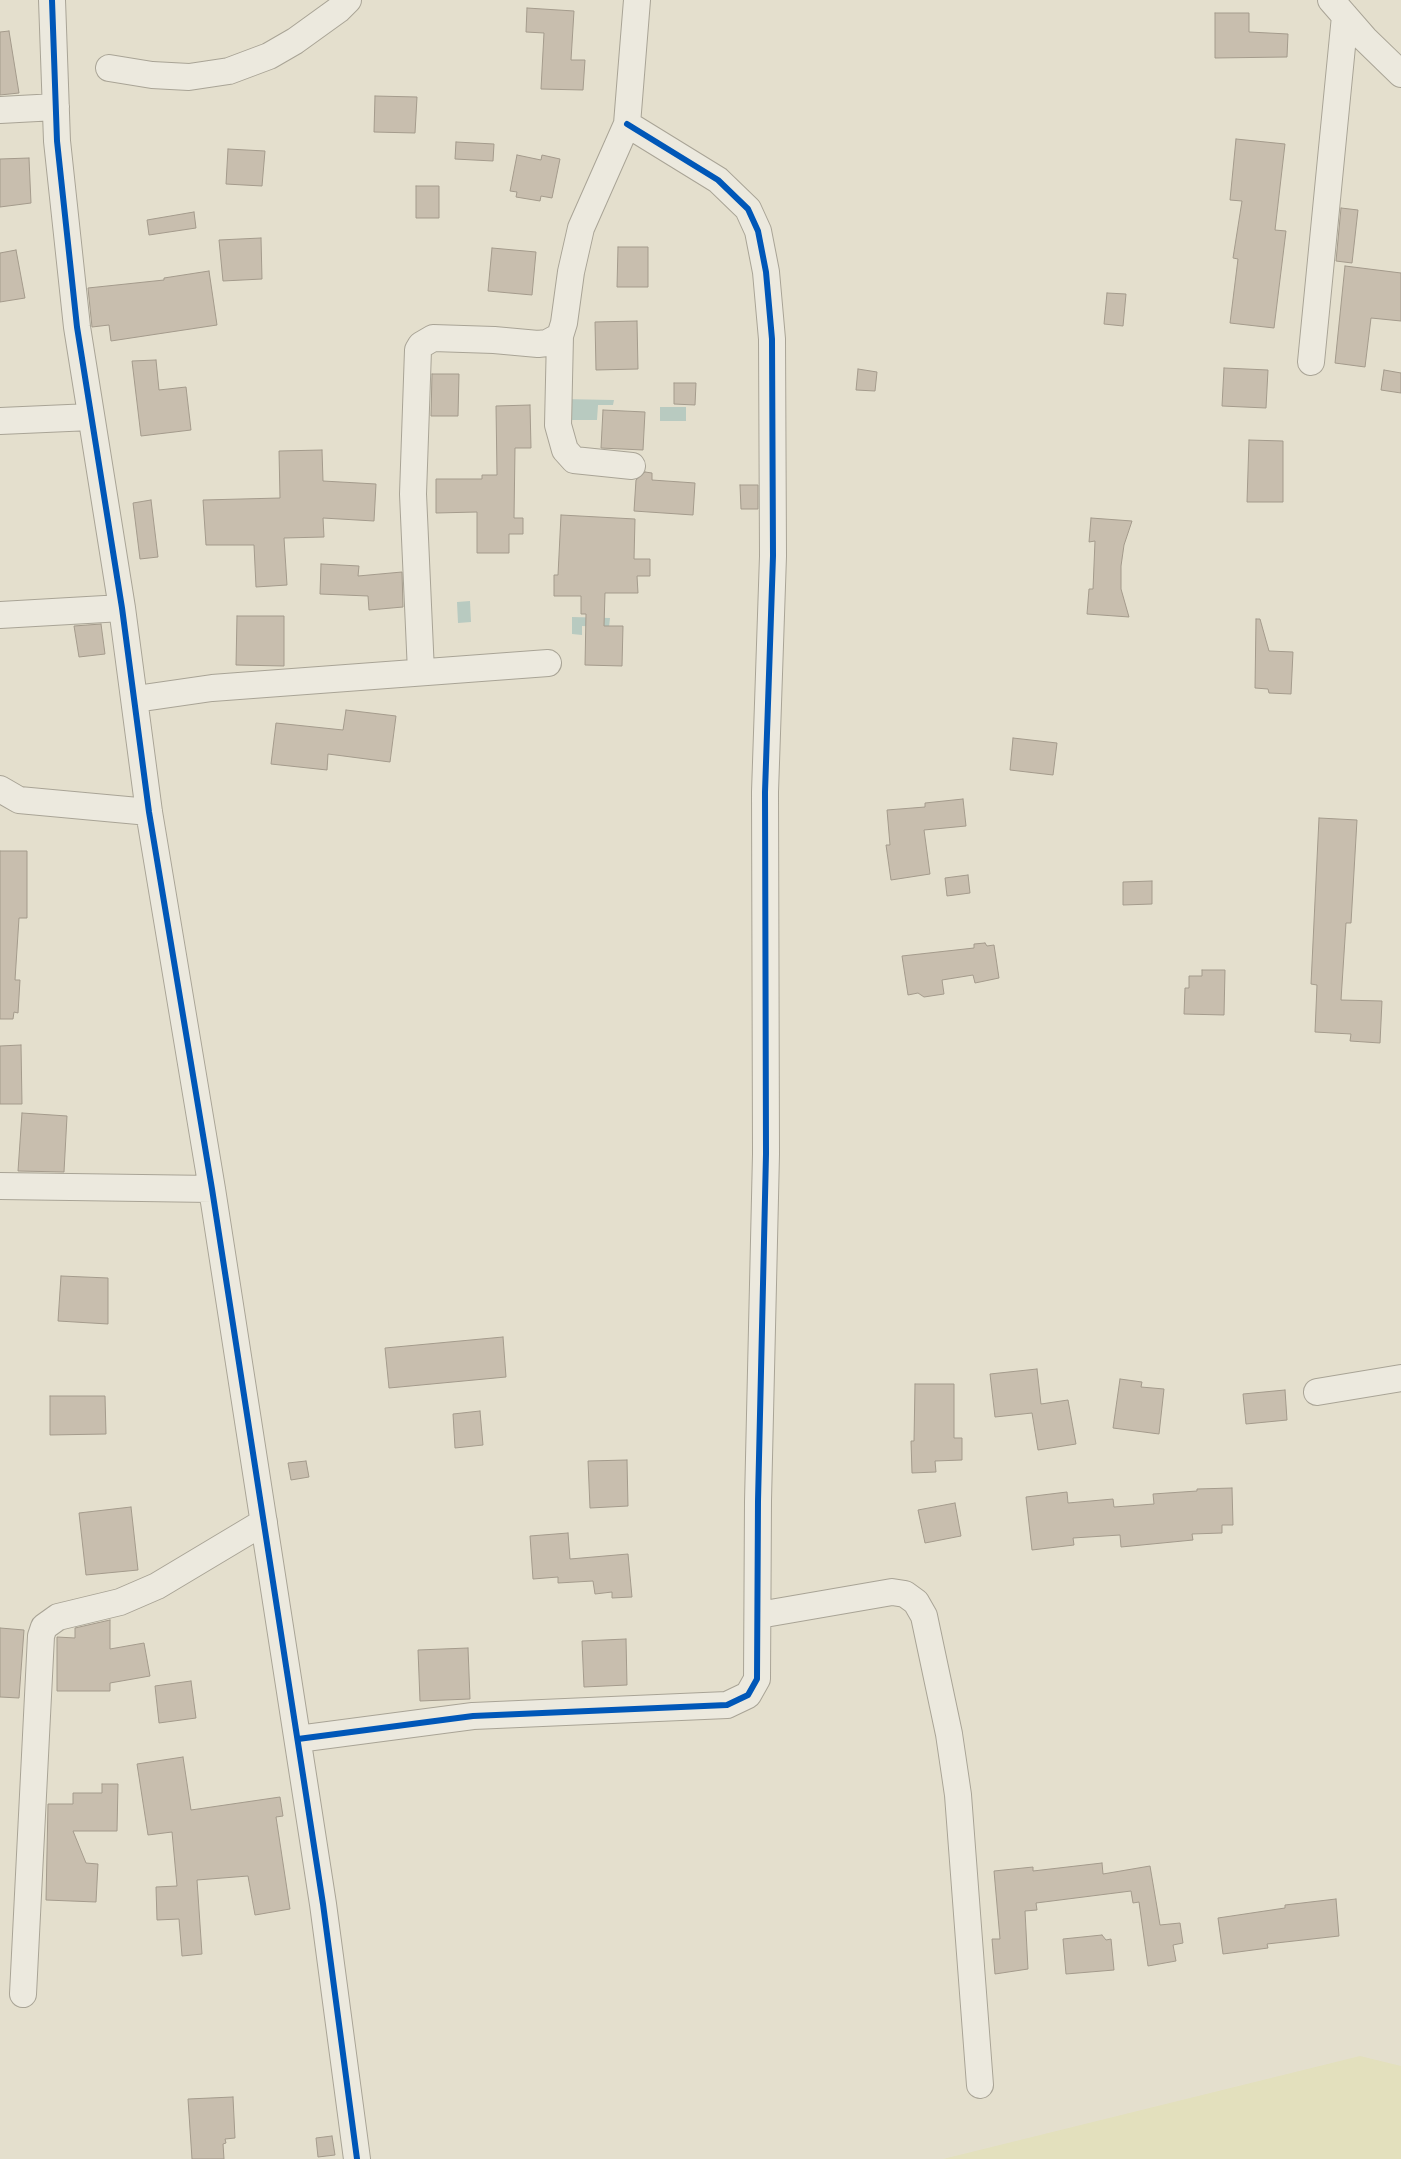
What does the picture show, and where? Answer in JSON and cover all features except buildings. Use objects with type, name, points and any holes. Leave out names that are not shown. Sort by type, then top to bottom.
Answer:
[{"type":"street","points":[[52,0],[56,107],[66,237],[91,417],[136,699],[150,812],[212,1190],[298,1739],[323,1904],[356,2159]]},
{"type":"street","points":[[109,68],[152,75],[190,76],[229,70],[269,56],[295,41],[338,10],[348,0]]},
{"type":"street","points":[[632,466],[574,460],[565,450],[558,425],[560,336],[564,323],[571,272],[581,228],[628,124],[637,0]]},
{"type":"street","points":[[1338,8],[1401,74]]},
{"type":"street","points":[[1310,362],[1338,8]]},
{"type":"street","points":[[0,110],[56,107]]},
{"type":"street","points":[[298,1739],[473,1716],[727,1705],[748,1695],[757,1679],[759,1615],[758,1501],[766,1154],[765,792],[774,556],[774,429],[770,320],[766,272],[758,230],[748,209],[718,180],[628,124]]},
{"type":"street","points":[[420,672],[413,494],[418,350],[421,345],[433,338],[547,344],[560,336]]},
{"type":"street","points":[[0,421],[91,417]]},
{"type":"street","points":[[0,615],[122,608]]},
{"type":"street","points":[[136,699],[212,688],[548,664]]},
{"type":"street","points":[[0,789],[19,800],[150,812]]},
{"type":"street","points":[[0,1186],[212,1190]]},
{"type":"street","points":[[1317,1392],[1401,1378]]},
{"type":"street","points":[[22,1994],[41,1636],[44,1627],[58,1617],[120,1602],[157,1586],[264,1522]]},
{"type":"street","points":[[759,1615],[892,1592],[905,1594],[916,1602],[924,1616],[949,1734],[958,1795],[980,2085]]},
{"type":"shaded area","points":[[561,399],[614,400],[613,405],[598,405],[597,420],[561,420]]},
{"type":"shaded area","points":[[660,407],[686,407],[686,421],[660,421]]},
{"type":"shaded area","points":[[470,601],[471,622],[458,623],[457,602]]},
{"type":"shaded area","points":[[572,617],[610,618],[609,627],[582,626],[582,635],[572,634]]},
{"type":"shaded area","points":[[1360,2056],[1401,2066],[1401,2159],[943,2159]]},
{"type":"cycle path","points":[[52,0],[57,141],[77,327],[122,608],[149,812],[212,1189],[323,1904],[357,2159]]},
{"type":"cycle path","points":[[298,1739],[473,1716],[727,1705],[748,1695],[757,1679],[758,1501],[766,1154],[765,792],[773,556],[772,339],[766,272],[758,231],[748,209],[718,180],[627,124]]}]
